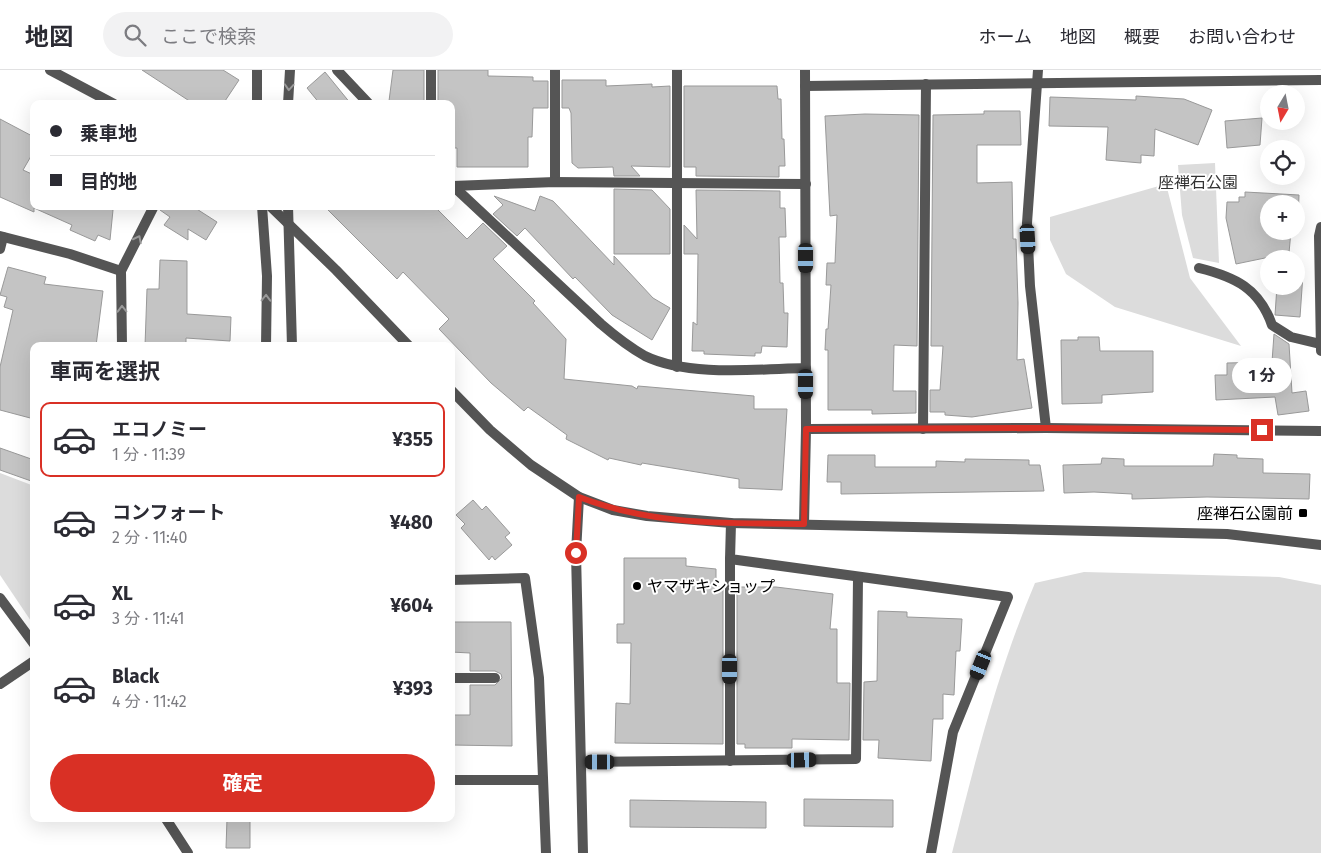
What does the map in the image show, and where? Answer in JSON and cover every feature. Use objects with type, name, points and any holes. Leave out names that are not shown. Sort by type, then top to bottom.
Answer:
[{"type":"street","points":[[50,70],[106,100]]},
{"type":"street","points":[[257,70],[257,100]]},
{"type":"street","points":[[288,100],[290,70]]},
{"type":"street","points":[[337,70],[365,100]]},
{"type":"street","points":[[430,100],[431,70]]},
{"type":"street","points":[[555,70],[555,182]]},
{"type":"street","points":[[677,70],[677,366]]},
{"type":"street","points":[[804,524],[806,429],[805,70]]},
{"type":"street","points":[[1038,70],[1027,223],[1030,286],[1046,428]]},
{"type":"street","points":[[806,86],[1321,80]]},
{"type":"street","points":[[923,429],[926,84]]},
{"type":"street","points":[[455,185],[555,182],[806,184]]},
{"type":"street","points":[[455,188],[619,339],[646,356],[677,366],[702,369],[806,368]]},
{"type":"street","points":[[122,342],[121,271],[152,210]]},
{"type":"street","points":[[262,210],[267,276],[266,342]]},
{"type":"street","points":[[274,210],[336,270],[405,342]]},
{"type":"street","points":[[288,210],[292,342]]},
{"type":"street","points":[[1199,268],[1227,275],[1253,293],[1266,307],[1272,325],[1291,337],[1321,348],[1319,236],[1321,227]]},
{"type":"street","points":[[0,249],[2,236],[70,254],[121,271]]},
{"type":"street","points":[[455,394],[490,430],[531,465],[579,497],[613,510],[647,516],[731,523],[1227,534],[1321,545]]},
{"type":"street","points":[[806,429],[1046,428],[1321,431]]},
{"type":"street","points":[[579,497],[576,553],[583,853]]},
{"type":"street","points":[[730,761],[731,523]]},
{"type":"street","points":[[730,559],[1008,597],[953,732],[931,853]]},
{"type":"street","points":[[455,580],[525,578],[539,678],[546,853]]},
{"type":"street","points":[[582,762],[856,759],[858,578]]},
{"type":"street","points":[[0,598],[30,639]]},
{"type":"street","points":[[0,684],[30,664]]},
{"type":"street","points":[[455,678],[496,678]]},
{"type":"street","points":[[455,780],[543,780]]},
{"type":"street","points":[[168,822],[188,853]]},
{"type":"green space","name":"座禅石公園","points":[[1215,163],[1219,263],[1193,258],[1182,215],[1178,165]]},
{"type":"green space","points":[[1166,184],[1190,278],[1241,346],[1115,307],[1066,274],[1050,240],[1050,217]]},
{"type":"green space","points":[[0,473],[30,484],[30,620],[0,575]]},
{"type":"green space","points":[[1084,572],[1279,577],[1321,585],[1321,853],[952,853],[999,682],[1035,583]]},
{"type":"building","points":[[142,70],[223,70],[239,80],[226,100],[188,100]]},
{"type":"building","points":[[393,70],[424,70],[424,100],[389,100]]},
{"type":"building","points":[[438,70],[488,70],[488,76],[533,77],[533,81],[548,81],[548,108],[533,108],[532,137],[528,137],[528,167],[457,167],[455,100],[438,100]]},
{"type":"building","points":[[325,72],[348,100],[317,100],[307,88]]},
{"type":"building","points":[[562,80],[606,80],[606,86],[652,84],[652,87],[670,86],[670,167],[631,166],[640,176],[614,176],[613,167],[578,168],[572,163],[571,113],[569,108],[562,108]]},
{"type":"building","points":[[684,86],[777,86],[778,99],[781,99],[785,166],[779,166],[779,177],[696,176],[696,167],[684,167]]},
{"type":"building","points":[[1136,96],[1184,99],[1212,110],[1198,145],[1155,129],[1154,156],[1141,155],[1141,163],[1106,160],[1108,127],[1049,126],[1050,97],[1136,100]]},
{"type":"building","points":[[984,111],[1020,111],[1021,145],[977,145],[977,183],[1012,182],[1013,239],[1016,239],[1018,303],[1017,360],[1024,359],[1032,408],[972,417],[945,415],[945,412],[930,412],[930,390],[940,390],[943,346],[931,346],[933,115],[984,114]]},
{"type":"building","points":[[865,114],[919,115],[917,346],[894,345],[893,391],[916,391],[916,413],[872,414],[872,410],[828,410],[828,350],[825,350],[831,285],[826,285],[827,263],[835,263],[837,215],[830,216],[825,116]]},
{"type":"building","points":[[1260,118],[1260,145],[1227,148],[1225,121]]},
{"type":"building","points":[[0,119],[30,135],[30,158],[23,170],[30,173],[30,210],[34,210],[34,212],[0,197]]},
{"type":"building","points":[[614,189],[652,190],[670,209],[670,254],[614,254]]},
{"type":"building","points":[[696,190],[780,191],[780,208],[785,208],[786,237],[779,237],[780,283],[783,283],[784,313],[788,313],[787,347],[762,346],[761,353],[755,353],[755,356],[704,354],[704,351],[692,351],[693,322],[697,325],[698,254],[684,254],[684,225],[697,239]]},
{"type":"building","points":[[1245,192],[1299,195],[1260,195],[1260,240],[1290,240],[1289,250],[1260,250],[1260,259],[1236,264],[1226,218],[1227,202],[1239,202],[1239,197],[1245,197]]},
{"type":"building","points":[[494,196],[535,211],[540,196],[553,201],[614,265],[614,256],[653,298],[670,308],[652,340],[612,315],[575,277],[573,279],[525,228],[517,236],[493,214],[503,205]]},
{"type":"building","points":[[38,210],[113,210],[110,240],[98,235],[95,241],[70,230],[72,225]]},
{"type":"building","points":[[160,210],[198,210],[217,222],[206,240],[188,229],[188,240],[164,225],[170,217]]},
{"type":"building","points":[[328,210],[438,210],[467,239],[483,223],[507,246],[493,259],[535,301],[533,303],[566,339],[564,379],[632,386],[637,389],[638,386],[754,396],[754,409],[787,409],[782,490],[739,488],[739,479],[642,463],[641,465],[609,458],[608,460],[566,439],[567,435],[528,407],[524,411],[491,383],[455,346],[455,342],[452,342],[439,329],[449,319],[403,272],[397,279]]},
{"type":"building","points":[[160,260],[187,261],[187,314],[231,317],[230,341],[186,338],[186,342],[145,342],[147,289],[159,289]]},
{"type":"building","points":[[8,267],[46,277],[44,284],[103,291],[97,342],[30,342],[30,418],[0,410],[0,367],[13,310],[4,307],[7,297],[0,295]]},
{"type":"building","points":[[1276,295],[1302,295],[1300,317],[1275,315]]},
{"type":"building","points":[[1274,334],[1289,344],[1292,393],[1306,391],[1309,411],[1278,415],[1275,397],[1216,400],[1215,375],[1227,375],[1227,363],[1272,362]]},
{"type":"building","points":[[1078,337],[1099,337],[1100,351],[1153,351],[1153,392],[1102,395],[1102,403],[1062,404],[1061,340],[1078,340]]},
{"type":"building","points":[[0,448],[30,459],[30,481],[0,470]]},
{"type":"building","points":[[1214,454],[1237,455],[1237,458],[1263,459],[1263,473],[1310,474],[1309,499],[1207,497],[1132,499],[1132,494],[1064,493],[1063,465],[1101,464],[1102,458],[1124,459],[1124,466],[1213,466]]},
{"type":"building","points":[[828,455],[875,455],[875,467],[936,467],[936,461],[965,462],[965,459],[1029,460],[1029,465],[1040,465],[1044,491],[841,494],[841,482],[827,482]]},
{"type":"building","points":[[473,500],[482,510],[486,506],[510,533],[505,537],[512,545],[495,560],[492,556],[489,560],[461,528],[465,524],[456,515]]},
{"type":"building","points":[[624,558],[686,558],[686,566],[716,569],[716,587],[723,587],[723,744],[615,743],[616,703],[630,704],[631,643],[617,643],[617,624],[624,624]]},
{"type":"building","points":[[737,587],[776,587],[833,594],[830,629],[837,629],[837,683],[850,683],[849,740],[792,739],[792,748],[745,748],[745,744],[737,744]]},
{"type":"building","points":[[878,611],[907,612],[907,617],[962,619],[960,651],[956,651],[954,695],[943,694],[943,719],[933,719],[931,761],[878,758],[879,740],[863,740],[864,682],[877,681]]},
{"type":"building","points":[[455,622],[511,622],[512,746],[455,745],[455,715],[470,715],[470,685],[495,685],[502,678],[501,674],[495,671],[470,671],[470,653],[455,652]]},
{"type":"building","points":[[804,799],[893,800],[893,827],[804,826]]},
{"type":"building","points":[[630,800],[766,802],[766,828],[630,827]]},
{"type":"building","points":[[227,822],[250,822],[250,848],[226,848]]},
{"type":"place","name":"座禅石公園前","points":[[1303,513]]},
{"type":"place","name":"ヤマザキショップ","points":[[637,586]]},
{"type":"route","points":[[576,553],[579,497],[613,510],[680,520],[804,524],[806,429],[1046,428],[1262,430]]}]
